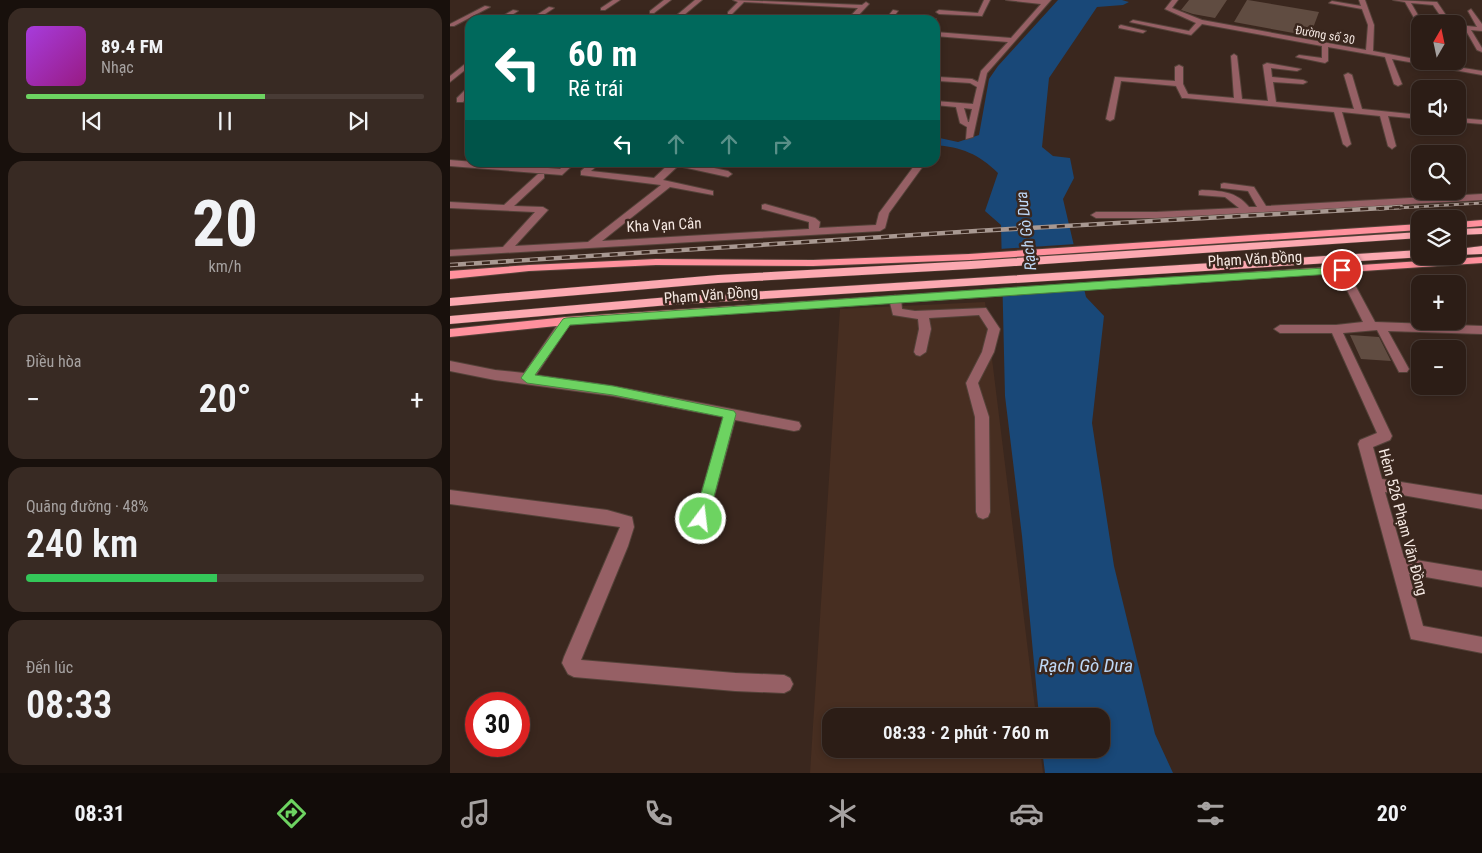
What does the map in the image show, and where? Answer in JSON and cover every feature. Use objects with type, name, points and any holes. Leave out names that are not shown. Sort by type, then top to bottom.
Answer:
[{"type":"highway","points":[[1466,232],[1482,231]]},
{"type":"highway","name":"Phạm Văn Đồng","points":[[450,302],[708,280],[942,266],[970,261],[1411,235]]},
{"type":"highway","name":"Phạm Văn Đồng","points":[[1466,254],[1481,259]]},
{"type":"highway","name":"Phạm Văn Đồng","points":[[1118,279],[1411,255]]},
{"type":"highway","points":[[974,288],[1118,279]]},
{"type":"highway","name":"Phạm Văn Đồng","points":[[450,320],[606,306],[974,288]]},
{"type":"main road","points":[[1466,224],[1482,223]]},
{"type":"main road","name":"Phạm Văn Đồng","points":[[1107,252],[1411,228]]},
{"type":"main road","name":"Phạm Văn Đồng","points":[[1118,279],[1342,270],[1481,259]]},
{"type":"main road","points":[[888,261],[942,266]]},
{"type":"main road","name":"Phạm Văn Đồng","points":[[450,275],[529,268],[656,262],[970,261]]},
{"type":"main road","name":"Phạm Văn Đồng","points":[[450,333],[566,322],[895,299],[974,288]]},
{"type":"street","points":[[603,9],[617,0]]},
{"type":"street","points":[[652,12],[668,0]]},
{"type":"street","points":[[680,15],[699,0]]},
{"type":"street","points":[[736,0],[829,3],[864,7]]},
{"type":"street","points":[[730,13],[743,0]]},
{"type":"street","points":[[855,15],[868,0]]},
{"type":"street","points":[[972,23],[977,15],[980,14],[987,0]]},
{"type":"street","points":[[1009,0],[1047,1]]},
{"type":"street","name":"Đường số 30","points":[[1175,0],[1168,8],[1200,22],[1482,73]]},
{"type":"street","points":[[1362,0],[1370,25],[1369,54]]},
{"type":"street","points":[[1396,0],[1435,2],[1443,15]]},
{"type":"street","points":[[969,137],[980,86],[987,68],[1009,46],[1023,24],[1047,1]]},
{"type":"street","points":[[1407,1],[1415,15]]},
{"type":"street","points":[[1332,3],[1365,8]]},
{"type":"street","points":[[471,15],[487,7]]},
{"type":"street","points":[[540,15],[551,8]]},
{"type":"street","points":[[937,15],[941,9],[977,15]]},
{"type":"street","points":[[508,15],[516,11]]},
{"type":"street","points":[[892,15],[895,11]]},
{"type":"street","points":[[1471,11],[1482,29]]},
{"type":"street","points":[[451,25],[465,18]]},
{"type":"street","points":[[1133,22],[1191,33],[1200,22]]},
{"type":"street","points":[[451,25],[465,26]]},
{"type":"street","points":[[1120,27],[1154,32],[1158,27]]},
{"type":"street","points":[[1467,28],[1482,29]]},
{"type":"street","points":[[1467,28],[1479,49],[1482,50]]},
{"type":"street","points":[[940,34],[966,33],[1013,40]]},
{"type":"street","points":[[1299,57],[1325,61],[1325,46]]},
{"type":"street","points":[[1234,56],[1238,101]]},
{"type":"street","points":[[1388,57],[1398,84]]},
{"type":"street","points":[[1272,104],[1267,65],[1297,69]]},
{"type":"street","points":[[450,80],[465,66]]},
{"type":"street","points":[[1178,67],[1179,84],[1185,96],[1411,116]]},
{"type":"street","points":[[1348,75],[1359,112]]},
{"type":"street","points":[[940,79],[972,81],[980,86]]},
{"type":"street","points":[[1110,119],[1118,79],[1179,84]]},
{"type":"street","points":[[1269,79],[1303,82]]},
{"type":"street","points":[[460,100],[465,95]]},
{"type":"street","points":[[940,104],[975,107]]},
{"type":"street","points":[[960,107],[964,123],[971,126]]},
{"type":"street","points":[[1337,110],[1347,144]]},
{"type":"street","points":[[1382,114],[1392,146]]},
{"type":"street","points":[[1466,121],[1482,122]]},
{"type":"street","points":[[461,164],[465,161]]},
{"type":"street","points":[[450,163],[465,164]]},
{"type":"street","points":[[533,167],[562,172],[567,167]]},
{"type":"street","points":[[591,167],[584,173],[656,181],[710,193]]},
{"type":"street","points":[[656,181],[672,167]]},
{"type":"street","points":[[696,167],[728,174]]},
{"type":"street","name":"Kha Vạn Cân","points":[[450,253],[880,228],[884,213],[918,167]]},
{"type":"street","points":[[507,207],[541,176]]},
{"type":"street","points":[[592,244],[668,184]]},
{"type":"street","points":[[1224,186],[1251,189],[1264,209]]},
{"type":"street","points":[[1202,193],[1225,194],[1238,198],[1246,210]]},
{"type":"street","points":[[1096,215],[1156,215],[1482,197]]},
{"type":"street","points":[[450,205],[543,210],[507,249]]},
{"type":"street","points":[[765,207],[812,220],[816,222],[814,231]]},
{"type":"street","points":[[1342,270],[1375,326],[1404,369]]},
{"type":"street","points":[[895,299],[898,312],[923,315],[982,311],[994,329],[988,352],[972,383],[982,417],[983,512]]},
{"type":"street","points":[[920,352],[925,329],[923,315]]},
{"type":"street","points":[[527,378],[566,322]]},
{"type":"street","points":[[1280,329],[1336,329],[1375,326],[1482,330]]},
{"type":"street","name":"Hẻm 526 Phạm Văn Đồng","points":[[1336,329],[1385,436],[1365,444],[1417,633],[1482,645]]},
{"type":"street","points":[[450,366],[495,375],[613,391],[794,426]]},
{"type":"street","points":[[701,519],[730,414]]},
{"type":"street","points":[[1376,484],[1482,502]]},
{"type":"street","points":[[450,497],[607,517],[627,522],[628,527],[573,657],[571,663],[574,668],[735,682],[784,684]]},
{"type":"street","points":[[1397,564],[1482,579]]},
{"type":"shaded area","points":[[985,302],[1035,708],[822,708],[822,758],[1041,758],[1043,773],[810,773],[840,309]]},
{"type":"water","name":"Rạch Gò Dưa","points":[[1058,0],[1122,0],[1129,2],[1123,5],[1097,7],[1049,78],[1042,147],[1053,156],[1070,158],[1074,178],[1063,199],[1086,297],[1104,316],[1092,423],[1114,566],[1155,734],[1173,773],[1045,773],[1043,758],[1110,758],[1110,708],[1038,708],[1022,536],[1005,396],[1001,225],[985,211],[998,173],[977,156],[961,150],[940,146],[940,138],[958,142],[979,135],[989,79],[998,66]]},
{"type":"pier","points":[[1076,244],[1087,289],[1001,296],[999,249]]},
{"type":"building","points":[[1189,0],[1227,0],[1215,18],[1181,10]]},
{"type":"building","points":[[1247,0],[1319,12],[1310,36],[1234,22]]},
{"type":"building","points":[[1350,335],[1379,337],[1391,361],[1361,359]]},
{"type":"railway","points":[[1379,209],[1482,203]]},
{"type":"railway","points":[[450,265],[976,231],[1401,207]]},
{"type":"route","points":[[701,519],[730,414],[613,391],[527,378],[566,322],[1342,270]]}]
